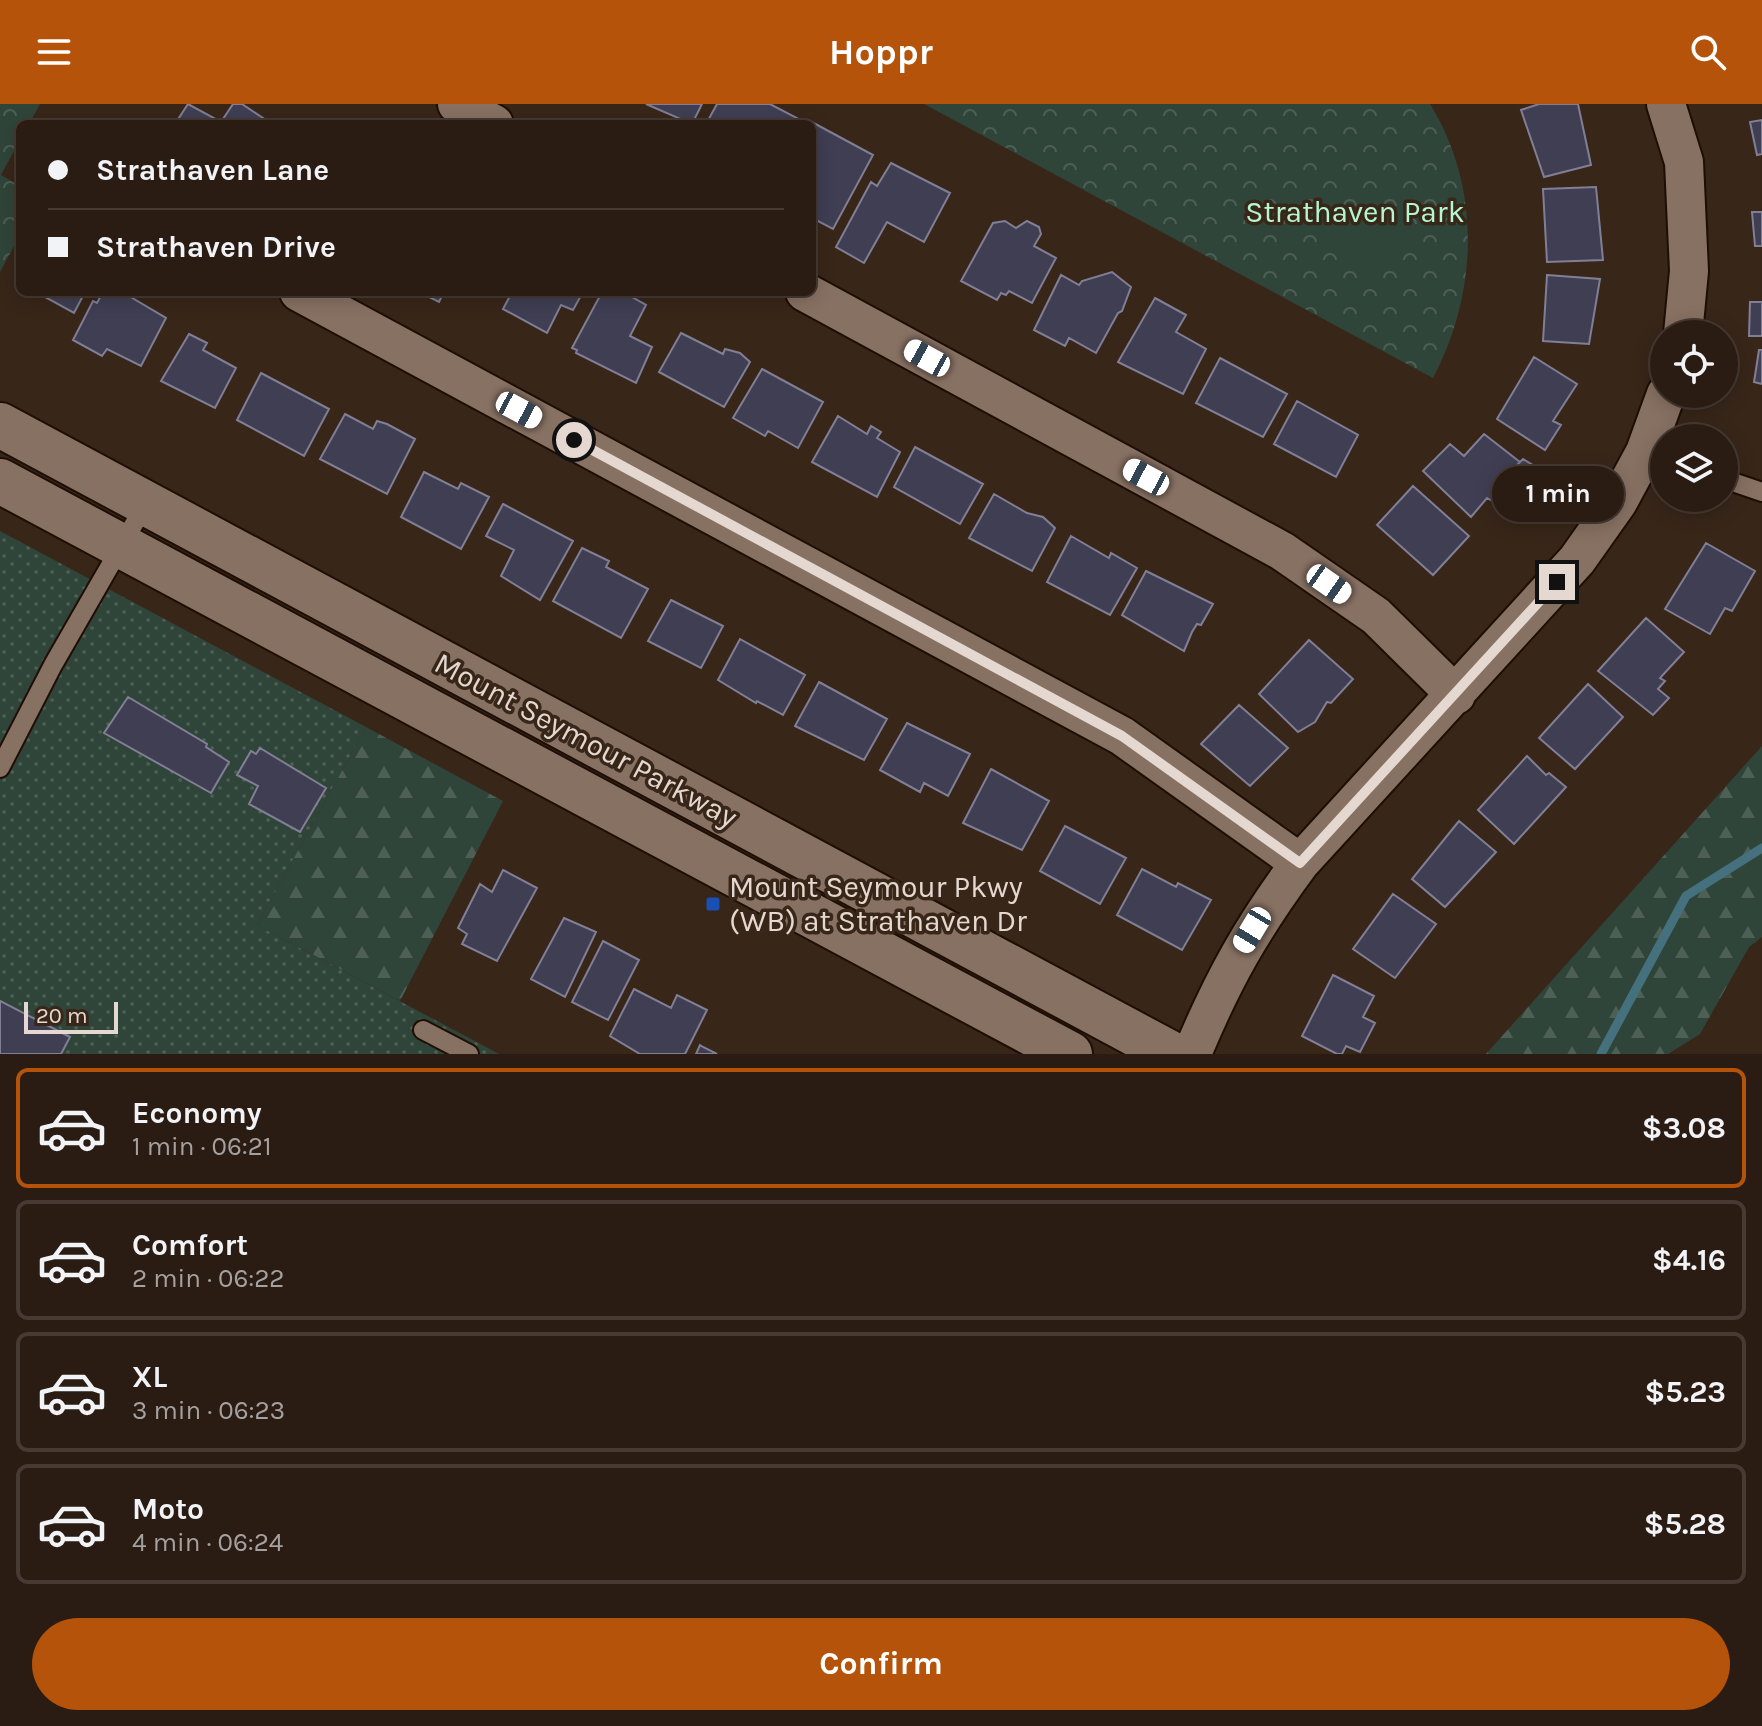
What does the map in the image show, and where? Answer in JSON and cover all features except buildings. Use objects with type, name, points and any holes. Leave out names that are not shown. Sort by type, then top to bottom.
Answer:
[{"type":"main road","name":"Mount Seymour Parkway","points":[[0,425],[1172,1054]]},
{"type":"main road","name":"Mount Seymour Parkway","points":[[0,481],[1070,1054]]},
{"type":"street","points":[[457,104],[487,120]]},
{"type":"street","points":[[1666,104],[1684,162],[1689,271],[1684,320]]},
{"type":"street","points":[[306,296],[1122,736],[1300,863]]},
{"type":"street","points":[[812,296],[1282,551],[1376,616],[1456,695]]},
{"type":"street","points":[[1192,1054],[1227,972],[1300,863],[1577,560],[1650,461]]},
{"type":"lane","points":[[1738,484],[1762,492]]},
{"type":"lane","points":[[0,768],[146,503]]},
{"type":"lane","points":[[423,1030],[469,1054]]},
{"type":"green space","points":[[0,104],[40,104],[31,120],[16,120],[16,147],[1,175],[16,184],[16,242],[0,272]]},
{"type":"green space","name":"Strathaven Park","points":[[924,104],[1430,104],[1447,136],[1459,170],[1466,205],[1468,241],[1466,276],[1459,311],[1433,378]]},
{"type":"green space","points":[[1366,204],[1406,229],[1378,271],[1339,246]]},
{"type":"green space","points":[[0,531],[366,727],[257,925],[499,1054],[0,1054]]},
{"type":"green space","points":[[366,727],[503,801],[400,1001],[257,925]]},
{"type":"green space","points":[[1762,746],[1762,937],[1749,947],[1700,1034],[1668,1054],[1486,1054]]},
{"type":"waterway","points":[[1601,1054],[1686,896],[1762,848]]},
{"type":"place","name":"Mount Seymour Pkwy (WB) at Strathaven Dr","points":[[713,904]]},
{"type":"route","points":[[574,440],[1122,736],[1300,863],[1557,582]]}]
